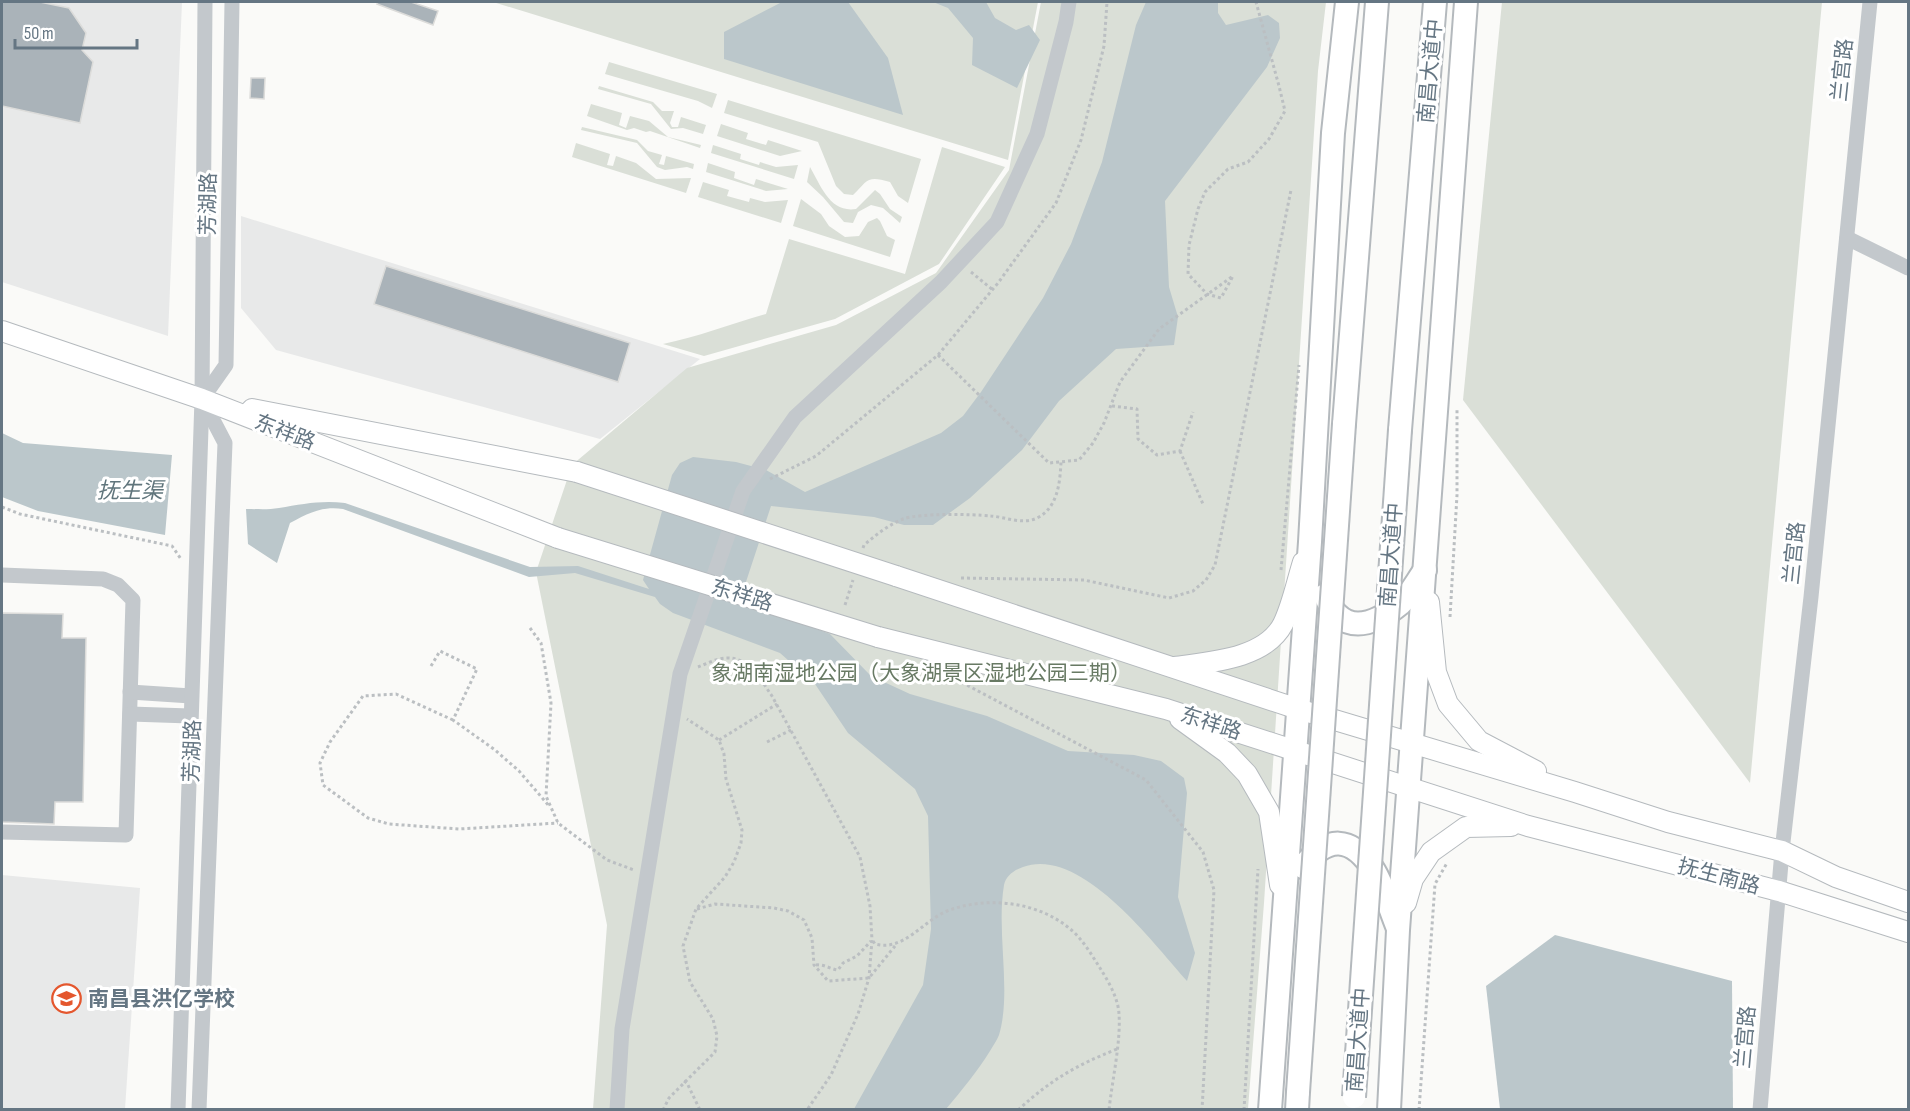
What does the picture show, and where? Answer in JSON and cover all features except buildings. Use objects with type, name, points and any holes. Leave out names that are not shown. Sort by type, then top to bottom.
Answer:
[{"type":"highway","points":[[1270,1110],[1310,542],[1333,133],[1347,2]]},
{"type":"highway","points":[[1298,1101],[1344,424],[1377,2]]},
{"type":"highway","name":"南昌大道中","points":[[1354,1103],[1400,430],[1435,2]]},
{"type":"highway","points":[[1389,1110],[1398,930],[1466,2]]},
{"type":"highway","points":[[1310,542],[1326,598],[1339,618],[1357,624],[1373,622],[1401,603],[1425,570]]},
{"type":"highway","points":[[1284,907],[1304,865],[1324,847],[1337,842],[1352,847],[1373,870],[1398,930]]},
{"type":"main road","name":"东祥路","points":[[2,331],[202,399],[558,538],[878,637],[1166,709],[1528,826]]},
{"type":"main road","name":"东祥路","points":[[202,399],[578,472],[1298,709],[1575,792]]},
{"type":"main road","points":[[1171,668],[1233,658],[1263,646],[1283,625],[1310,542]]},
{"type":"main road","points":[[1425,570],[1436,672],[1448,704],[1479,741],[1575,792]]},
{"type":"main road","points":[[1166,709],[1227,753],[1247,774],[1269,812],[1284,907]]},
{"type":"main road","name":"抚生南路","points":[[1575,792],[1668,822],[1782,851],[1836,877],[1908,902]]},
{"type":"main road","points":[[1398,930],[1413,879],[1431,852],[1466,827],[1528,826]]},
{"type":"main road","name":"抚生南路","points":[[1528,826],[1779,891],[1908,932]]},
{"type":"street","name":"芳湖路","points":[[178,1110],[202,399],[205,2]]},
{"type":"street","name":"芳湖路","points":[[202,399],[226,365],[232,2]]},
{"type":"street","points":[[617,1110],[622,1029],[680,674],[742,493],[795,417],[941,282],[997,222],[1036,134],[1066,22],[1069,2]]},
{"type":"street","name":"兰宫路","points":[[1760,1110],[1782,851],[1811,597],[1870,2]]},
{"type":"street","points":[[1846,238],[1908,268]]},
{"type":"street","name":"芳湖路","points":[[199,1110],[225,443],[202,399]]},
{"type":"street","points":[[2,575],[103,579],[118,585],[133,600],[126,835],[2,832]]},
{"type":"street","points":[[130,692],[191,696]]},
{"type":"street","points":[[130,714],[190,716]]},
{"type":"path","points":[[742,493],[816,456],[938,355],[993,290],[1056,203],[1081,140],[1104,46],[1107,2]]},
{"type":"path","points":[[938,355],[1049,463],[1079,460],[1093,443],[1120,382],[1160,329],[1207,294],[1233,276],[1221,298],[1207,294],[1188,274],[1189,245],[1205,192],[1228,170],[1248,162],[1269,139],[1285,111],[1256,2]]},
{"type":"path","points":[[955,578],[1083,580],[1168,598],[1193,591],[1206,580],[1215,565],[1291,190]]},
{"type":"path","points":[[959,262],[993,290]]},
{"type":"path","points":[[1111,405],[1137,408],[1138,439],[1157,455],[1180,451]]},
{"type":"path","points":[[1450,621],[1457,495],[1457,408]]},
{"type":"path","points":[[1193,412],[1180,451],[1203,504]]},
{"type":"path","points":[[861,555],[864,545],[883,530],[904,519],[924,516],[990,516],[1019,521],[1036,519],[1050,507],[1060,486],[1061,462]]},
{"type":"path","points":[[2,507],[20,514],[172,546],[183,561]]},
{"type":"path","points":[[845,605],[854,575]]},
{"type":"path","points":[[530,628],[541,643],[551,703],[546,796],[558,823],[607,860],[647,875]]},
{"type":"path","points":[[431,666],[440,651],[477,669],[453,720]]},
{"type":"path","points":[[680,674],[725,658],[745,662],[758,675],[777,704],[860,857],[870,906],[872,940],[869,978],[858,1014],[831,1075],[807,1110]]},
{"type":"path","points":[[940,670],[1146,780],[1203,852],[1214,890],[1202,1110]]},
{"type":"path","points":[[553,811],[519,771],[495,750],[453,720],[396,694],[363,696],[330,742],[320,763],[323,785],[368,818],[389,824],[459,829],[558,823]]},
{"type":"path","points":[[719,740],[777,704]]},
{"type":"path","points":[[663,1110],[669,1098],[684,1081],[715,1052],[717,1036],[713,1019],[690,982],[683,946],[696,909],[725,877],[735,862],[741,843],[742,830],[726,779],[724,754],[719,740],[674,711]]},
{"type":"path","points":[[767,742],[791,730]]},
{"type":"path","points":[[1419,1110],[1435,884],[1450,857],[1448,841]]},
{"type":"path","points":[[1244,1110],[1258,862]]},
{"type":"path","points":[[696,909],[714,904],[732,904],[788,911],[804,920],[812,938],[814,965],[828,981],[869,978],[897,945],[945,912],[989,902],[1044,913],[1070,928],[1085,945],[1116,998],[1119,1014],[1117,1049],[1109,1110]]},
{"type":"path","points":[[872,940],[875,944],[885,947],[897,945]]},
{"type":"path","points":[[814,965],[838,970],[843,963],[857,956],[872,940]]},
{"type":"path","points":[[1018,1110],[1042,1088],[1074,1067],[1117,1049]]},
{"type":"path","points":[[684,1081],[700,1110]]},
{"type":"shaded area","points":[[2,2],[182,2],[168,336],[2,282]]},
{"type":"shaded area","points":[[241,216],[700,359],[600,439],[276,350],[241,308]]},
{"type":"shaded area","name":"南昌县洪亿学校","points":[[2,875],[140,888],[125,1109],[2,1109]]},
{"type":"green space","points":[[493,2],[1038,2],[1008,160]]},
{"type":"green space","name":"象湖南湿地公园（大象湖景区湿地公园三期）","points":[[1041,2],[1326,2],[1318,71],[1264,903],[1248,1109],[593,1109],[607,925],[536,572],[572,465],[687,368],[836,325],[936,273],[1009,170]]},
{"type":"green space","points":[[1502,2],[1822,2],[1750,783],[1463,400]]},
{"type":"green space","points":[[609,62],[717,94],[712,108],[698,101],[605,74]]},
{"type":"green space","points":[[599,86],[653,102],[662,111],[674,111],[670,123],[672,127],[678,127],[681,117],[706,125],[703,134],[683,128],[671,129],[651,104],[598,89]]},
{"type":"green space","points":[[728,100],[921,159],[908,203],[898,196],[890,182],[877,179],[865,182],[853,195],[844,194],[836,186],[818,142],[724,113]]},
{"type":"green space","points":[[591,104],[622,113],[619,125],[626,128],[630,116],[649,121],[668,137],[701,145],[700,148],[650,131],[634,128],[627,130],[587,116]]},
{"type":"green space","points":[[721,124],[748,133],[746,139],[766,145],[768,140],[802,151],[780,156],[717,136]]},
{"type":"green space","points":[[582,127],[637,140],[648,151],[662,155],[659,164],[664,165],[666,156],[694,164],[693,169],[687,167],[665,170],[657,167],[637,143],[581,130]]},
{"type":"green space","points":[[576,143],[610,154],[607,165],[613,166],[616,156],[636,163],[656,179],[691,178],[686,193],[572,157]]},
{"type":"green space","points":[[713,145],[741,154],[740,159],[759,165],[760,162],[776,167],[798,165],[794,179],[711,153]]},
{"type":"green space","points":[[942,147],[1005,167],[939,264],[835,319],[704,356],[663,344],[766,314],[789,239],[905,274]]},
{"type":"green space","points":[[708,163],[735,172],[734,178],[754,185],[756,179],[788,189],[766,191],[706,172]]},
{"type":"green space","points":[[810,167],[827,197],[839,207],[856,209],[875,190],[890,209],[902,217],[900,223],[883,208],[871,205],[858,212],[853,223],[844,222],[807,182]]},
{"type":"green space","points":[[703,182],[729,190],[727,196],[749,202],[750,198],[765,202],[788,200],[781,223],[698,197]]},
{"type":"green space","points":[[801,199],[821,214],[829,226],[845,237],[859,236],[868,222],[877,218],[887,236],[895,240],[890,257],[793,226]]},
{"type":"water","points":[[782,2],[848,2],[888,58],[903,115],[724,59],[724,32]]},
{"type":"water","points":[[933,2],[986,2],[995,18],[1016,30],[1029,25],[1040,40],[1017,88],[972,65],[973,38],[948,8]]},
{"type":"water","points":[[1146,2],[1218,2],[1218,13],[1226,25],[1268,15],[1279,23],[1280,38],[1267,67],[1165,201],[1169,287],[1178,317],[1174,345],[1116,349],[1059,401],[1022,450],[970,498],[933,525],[904,525],[874,517],[771,506],[740,600],[830,634],[871,676],[910,694],[987,716],[1068,751],[1134,755],[1161,761],[1184,778],[1187,793],[1178,897],[1195,953],[1187,981],[1135,923],[1091,884],[1068,871],[1045,864],[1020,868],[1009,876],[1004,885],[1002,903],[1003,1018],[998,1037],[980,1066],[946,1109],[854,1109],[923,985],[931,929],[928,816],[915,789],[848,733],[815,684],[780,653],[673,613],[660,604],[655,597],[575,573],[529,577],[343,509],[316,511],[290,523],[277,563],[248,544],[246,509],[271,509],[320,502],[345,503],[530,567],[578,566],[649,589],[643,580],[672,475],[680,463],[693,457],[736,462],[766,470],[805,492],[941,433],[963,416],[981,392],[1043,298],[1071,244],[1102,162],[1136,25]]},
{"type":"water","name":"抚生渠","points":[[2,433],[23,443],[172,455],[165,535],[38,511],[2,497]]},
{"type":"water","points":[[1555,935],[1732,981],[1733,1109],[1500,1109],[1486,986]]},
{"type":"place","name":"南昌县洪亿学校","points":[[67,999]]}]
